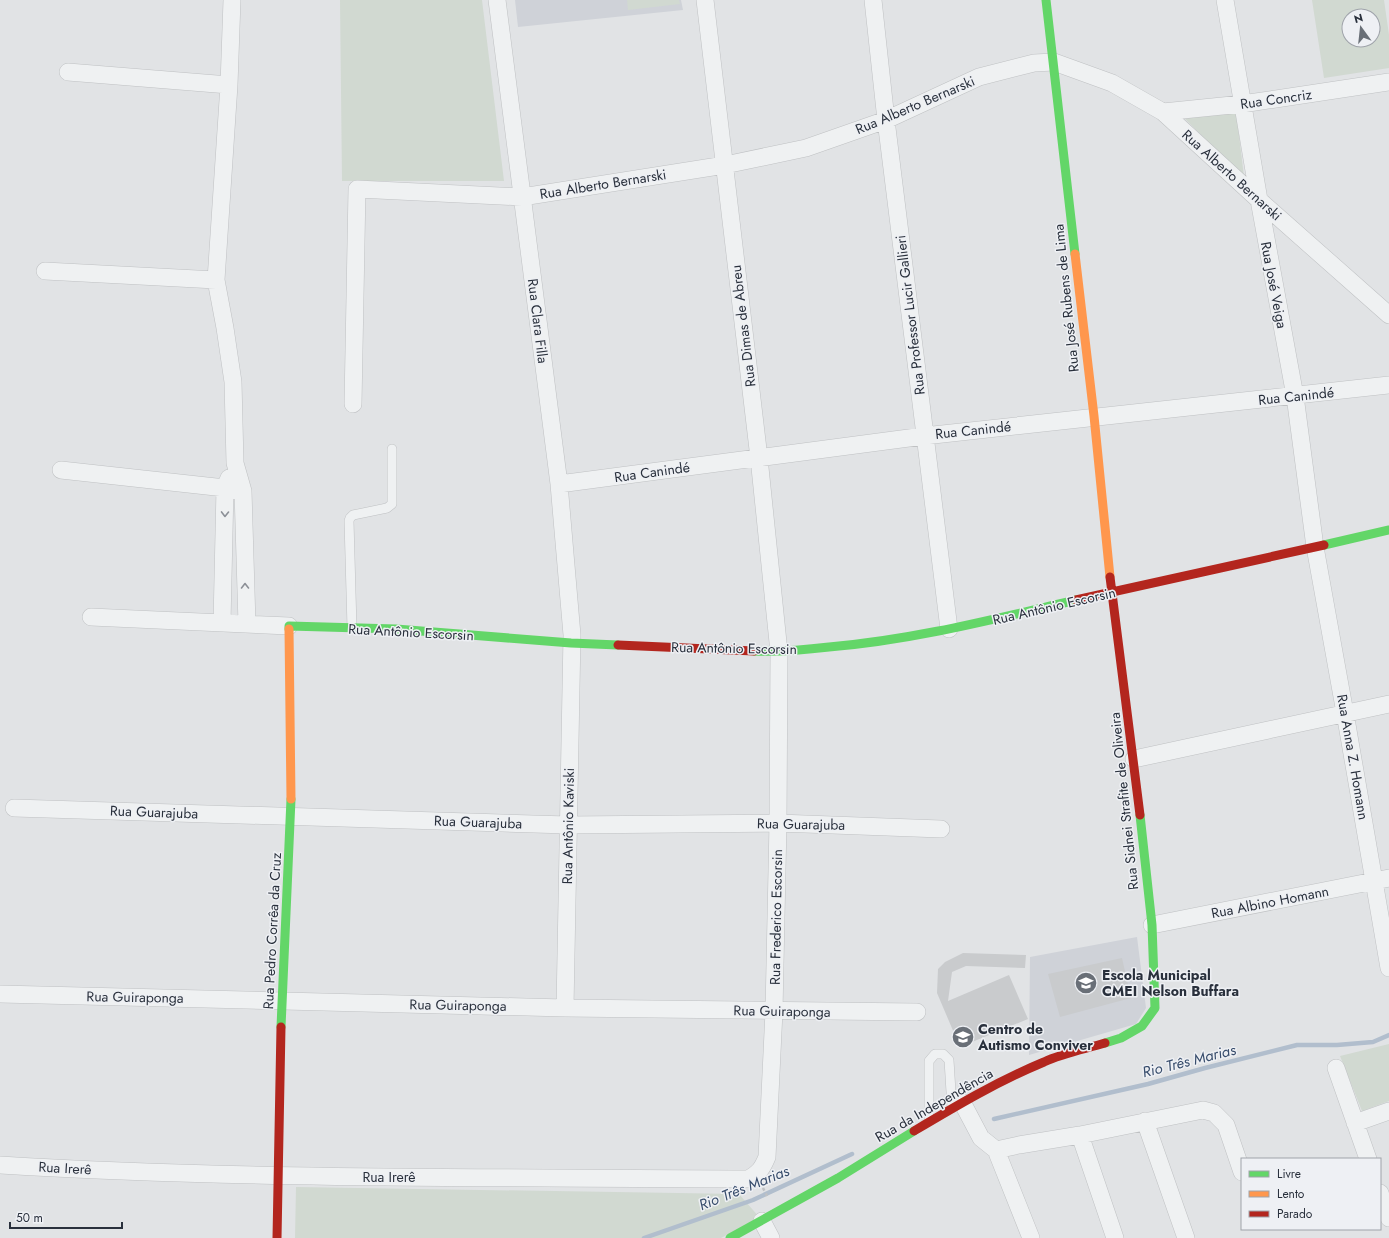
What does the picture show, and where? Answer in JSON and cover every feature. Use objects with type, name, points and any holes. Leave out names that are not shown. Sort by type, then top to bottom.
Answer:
[{"type":"street","points":[[232,0],[229,85],[216,280],[233,382],[235,463],[243,491],[247,624]]},
{"type":"street","name":"Rua Clara Filla","points":[[497,0],[559,484],[572,636],[571,643]]},
{"type":"street","name":"Rua Dimas de Abreu","points":[[705,0],[725,165],[779,652]]},
{"type":"street","name":"Rua Professor Lucir Gallieri","points":[[873,0],[924,436],[949,629]]},
{"type":"street","name":"Rua José Rubens de Lima","points":[[1046,0],[1094,416],[1112,592]]},
{"type":"street","name":"Rua José Veiga","points":[[1225,0],[1242,104],[1295,396],[1315,547]]},
{"type":"street","name":"Rua Alberto Bernarski","points":[[353,404],[357,189],[522,196],[725,165],[806,148],[886,120],[979,77],[1034,63],[1054,62],[1112,83],[1163,112],[1259,200],[1389,315]]},
{"type":"street","points":[[68,72],[229,85]]},
{"type":"street","name":"Rua Concriz","points":[[1163,112],[1242,104],[1389,82]]},
{"type":"street","points":[[45,271],[216,280]]},
{"type":"street","name":"Rua Canindé","points":[[559,484],[924,436],[1094,416],[1389,385]]},
{"type":"street","points":[[222,623],[225,488],[235,463]]},
{"type":"street","points":[[61,470],[243,491]]},
{"type":"street","name":"Rua Antônio Escorsin","points":[[91,617],[289,626],[396,629],[571,643],[779,652],[866,644],[949,629],[1389,530]]},
{"type":"street","name":"Rua Anna Z. Homann","points":[[1315,547],[1345,713],[1382,880],[1389,968]]},
{"type":"street","points":[[224,560],[245,561]]},
{"type":"street","name":"Rua Sidnei Strafite de Oliveira","points":[[1112,592],[1134,759],[1152,925],[1155,1008]]},
{"type":"street","name":"Rua Pedro Corrêa da Cruz","points":[[277,1238],[282,1001],[291,816],[289,626]]},
{"type":"street","name":"Rua Antônio Kaviski","points":[[565,1008],[571,643]]},
{"type":"street","name":"Rua Frederico Escorsin","points":[[767,1157],[774,1011],[778,823],[779,652]]},
{"type":"street","points":[[1134,759],[1389,704]]},
{"type":"street","name":"Rua Guarajuba","points":[[14,808],[568,825],[778,823],[941,829]]},
{"type":"street","name":"Rua Albino Homann","points":[[1152,925],[1382,880]]},
{"type":"street","name":"Rua Guiraponga","points":[[0,994],[565,1008],[917,1012]]},
{"type":"street","name":"Rua da Independência","points":[[730,1238],[838,1178],[957,1105],[993,1085],[1044,1061],[1121,1038],[1142,1026],[1155,1008]]},
{"type":"street","points":[[1336,1068],[1368,1158]]},
{"type":"street","points":[[957,1105],[981,1138],[996,1150],[1031,1238]]},
{"type":"street","points":[[996,1150],[1080,1135],[1202,1110],[1214,1114],[1226,1125],[1241,1169]]},
{"type":"street","points":[[1355,1123],[1389,1111]]},
{"type":"street","points":[[1145,1121],[1186,1238]]},
{"type":"street","points":[[1080,1135],[1115,1238]]},
{"type":"street","name":"Rua Irerê","points":[[0,1165],[65,1169],[279,1176],[748,1179],[757,1174],[763,1167],[767,1157]]},
{"type":"street","points":[[1381,1196],[1389,1218]]},
{"type":"street","points":[[762,1221],[771,1238]]},
{"type":"lane","points":[[352,628],[349,521],[350,518],[354,516],[387,508],[392,504],[392,449]]},
{"type":"lane","points":[[929,1122],[929,1061],[935,1054],[943,1054],[949,1060],[957,1105]]},
{"type":"path","points":[[762,1186],[769,1200]]},
{"type":"shaded area","points":[[340,0],[482,0],[504,181],[342,181]]},
{"type":"shaded area","points":[[515,0],[681,0],[683,10],[518,27]]},
{"type":"shaded area","points":[[627,0],[679,0],[680,4],[628,10]]},
{"type":"shaded area","points":[[1312,0],[1384,0],[1389,35],[1389,68],[1324,78]]},
{"type":"shaded area","points":[[1236,110],[1244,177],[1183,117]]},
{"type":"shaded area","name":"Escola Municipal CMEI Nelson Buffara","points":[[1137,937],[1146,1008],[1136,1024],[1029,1055],[1030,957]]},
{"type":"shaded area","points":[[1389,1044],[1389,1101],[1362,1111],[1340,1056]]},
{"type":"shaded area","points":[[296,1187],[739,1194],[760,1218],[721,1238],[295,1238]]},
{"type":"building","points":[[963,953],[1026,955],[1025,968],[966,966],[952,972],[948,1001],[1009,975],[1028,1019],[960,1047],[937,993],[938,969],[945,962]]},
{"type":"building","points":[[1122,958],[1131,998],[1060,1017],[1048,974]]},
{"type":"waterway","name":"Rio Três Marias","points":[[994,1119],[1148,1084],[1297,1045],[1337,1045],[1373,1042],[1389,1035]]},
{"type":"waterway","name":"Rio Três Marias","points":[[644,1238],[753,1200],[852,1154]]},
{"type":"traffic: fast","points":[[1046,0],[1075,254]]},
{"type":"traffic: fast","points":[[1324,545],[1389,530]]},
{"type":"traffic: fast","points":[[754,651],[801,650],[892,639],[953,628],[1076,600]]},
{"type":"traffic: fast","points":[[289,629],[289,626],[396,629],[571,643],[618,645]]},
{"type":"traffic: fast","points":[[281,1027],[291,799]]},
{"type":"traffic: fast","points":[[1105,1043],[1121,1038],[1142,1026],[1155,1008],[1152,925],[1140,815]]},
{"type":"traffic: fast","points":[[730,1238],[838,1178],[914,1131]]},
{"type":"traffic: slow","points":[[1075,254],[1094,416],[1110,577]]},
{"type":"traffic: slow","points":[[289,629],[291,799]]},
{"type":"traffic: jam","points":[[1076,600],[1324,545]]},
{"type":"traffic: jam","points":[[1110,577],[1140,815]]},
{"type":"traffic: jam","points":[[618,645],[754,651]]},
{"type":"traffic: jam","points":[[277,1238],[281,1027]]},
{"type":"traffic: jam","points":[[914,1131],[978,1094],[1027,1069],[1059,1056],[1105,1043]]},
{"type":"place","name":"Escola Municipal CMEI Nelson Buffara","points":[[1086,983]]},
{"type":"place","name":"Centro de Autismo Conviver","points":[[963,1037]]}]
